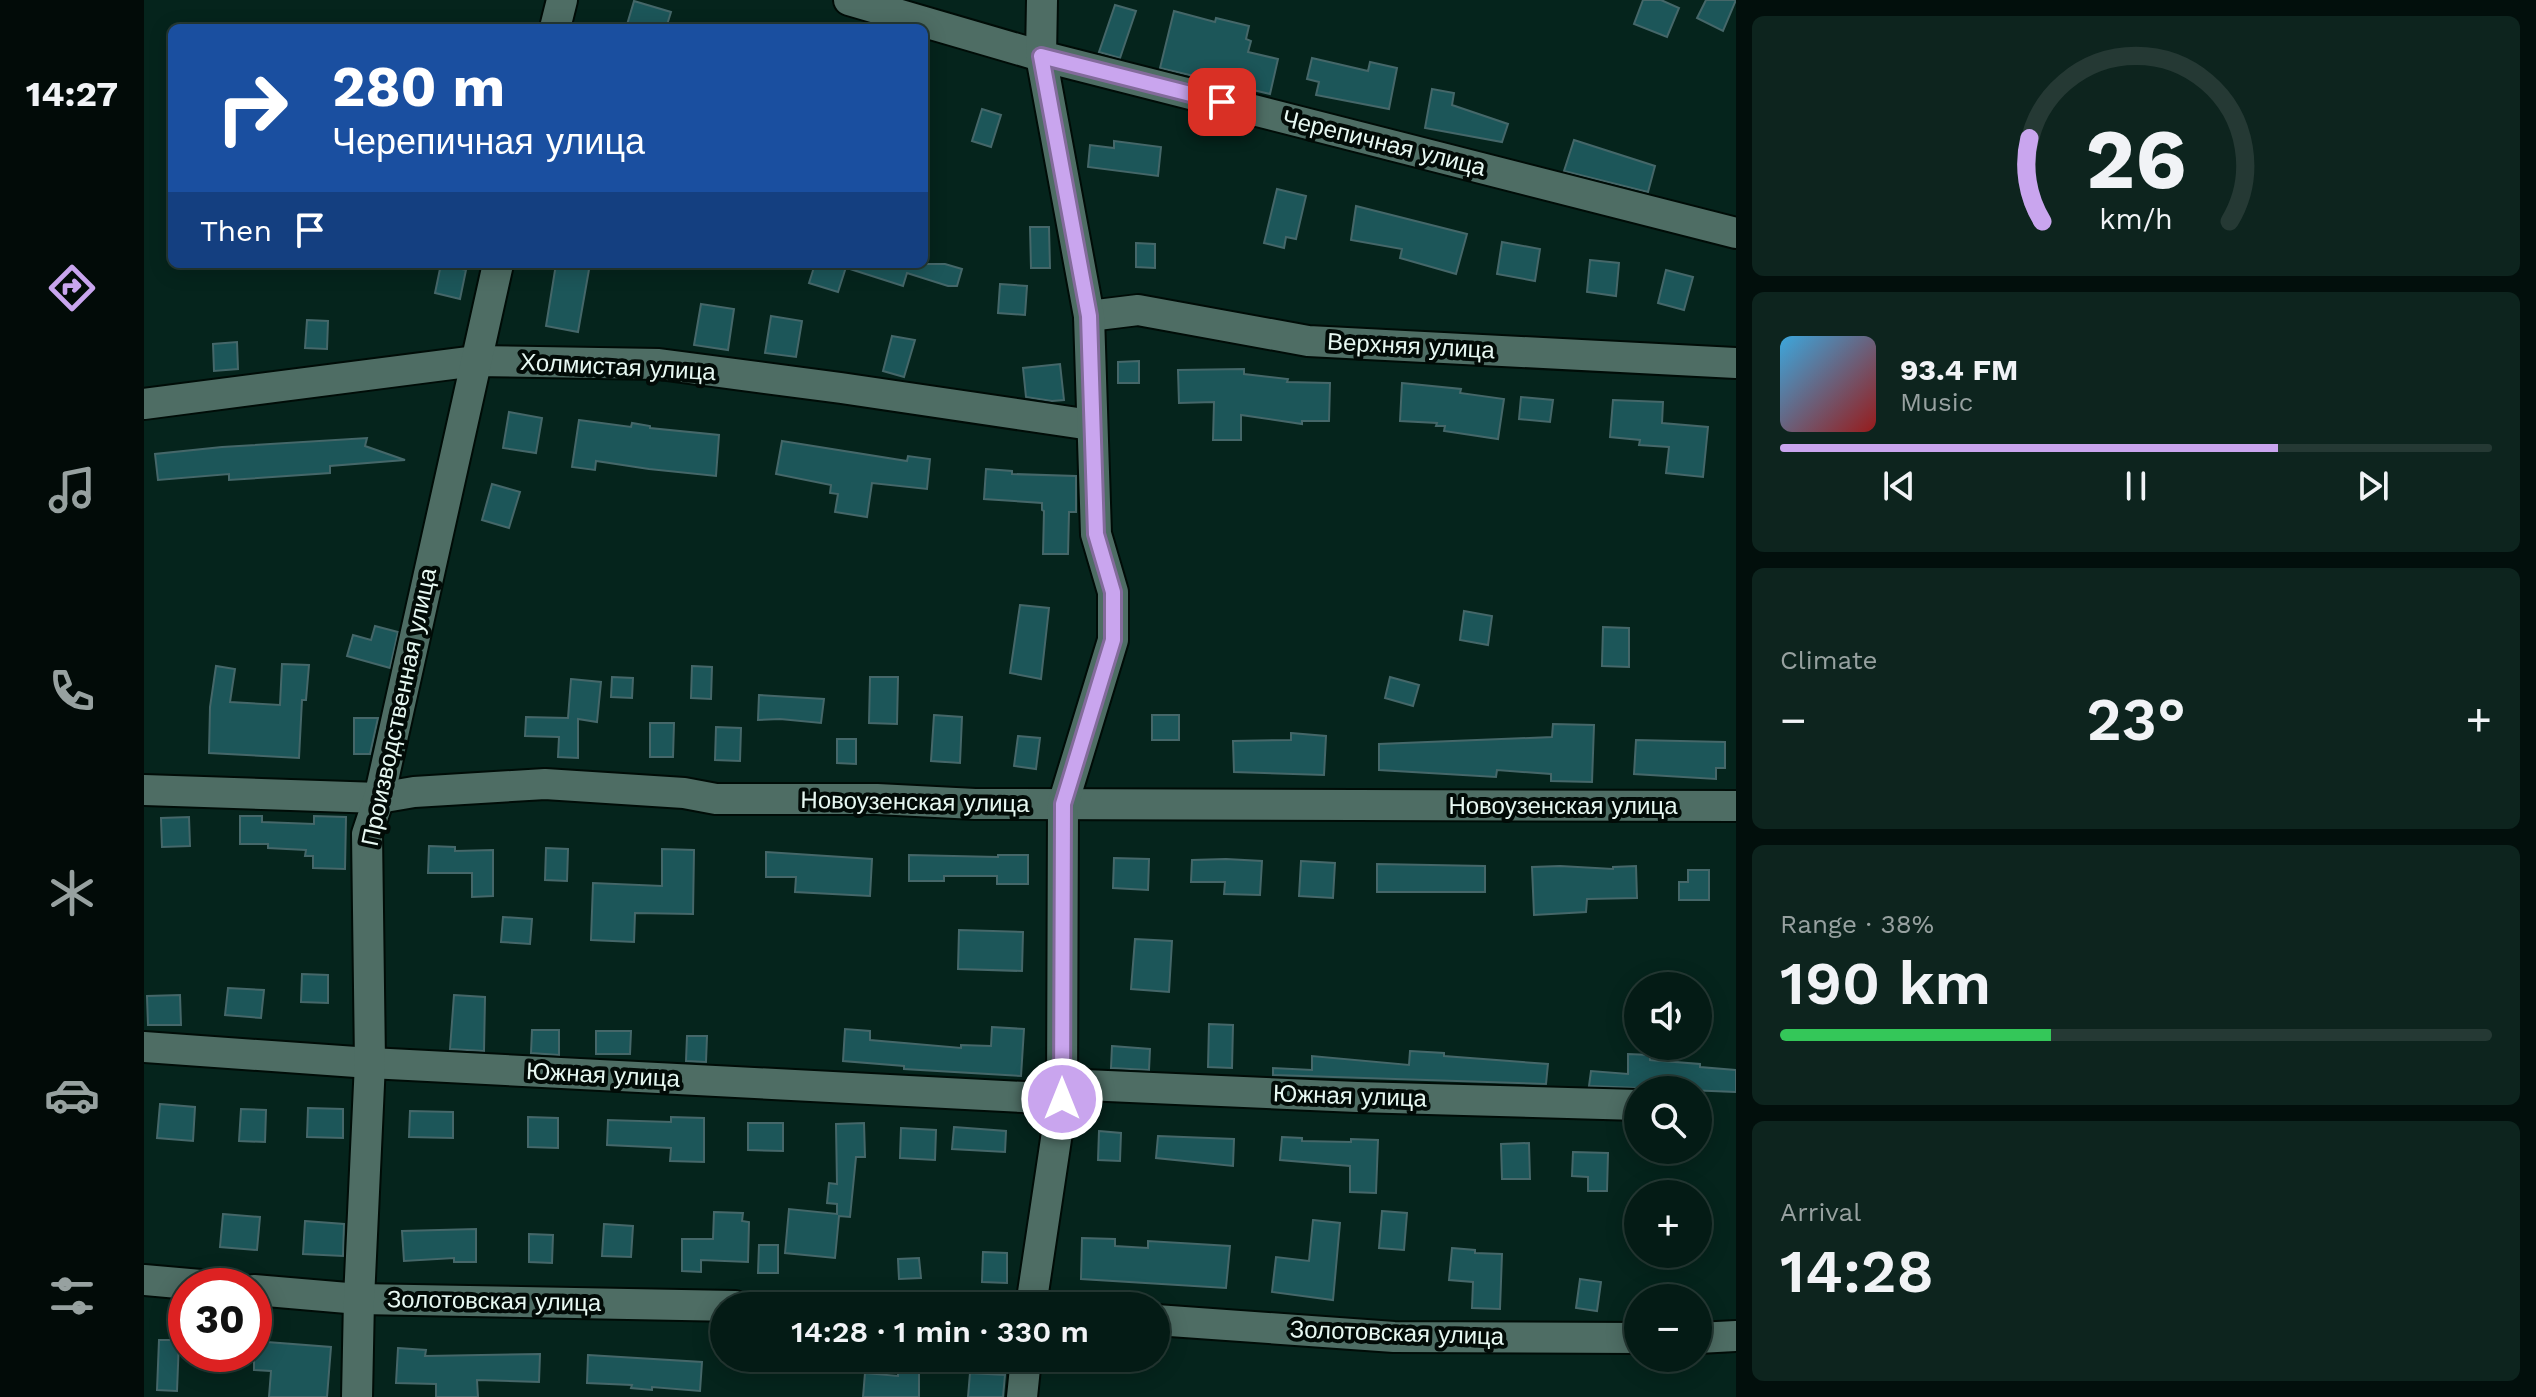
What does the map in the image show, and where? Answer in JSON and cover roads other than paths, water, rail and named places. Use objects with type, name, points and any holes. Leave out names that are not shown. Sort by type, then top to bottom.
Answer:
[{"type":"street","points":[[556,24],[562,0]]},
{"type":"street","name":"Черепичная улица","points":[[849,0],[1041,56],[1736,233]]},
{"type":"street","points":[[1033,1292],[1062,1091],[1063,804],[1113,640],[1113,592],[1096,534],[1089,316],[1041,56],[1042,0]]},
{"type":"street","name":"Производственная улица","points":[[357,1397],[370,1063],[367,834],[379,798],[497,268]]},
{"type":"street","name":"Верхняя улица","points":[[1089,316],[1138,310],[1308,341],[1736,363]]},
{"type":"street","name":"Холмистая улица","points":[[144,404],[475,361],[659,364],[1091,425]]},
{"type":"street","name":"Новоузенская улица","points":[[144,790],[379,798],[414,792],[545,784],[741,800],[877,799],[975,804],[1736,806]]},
{"type":"street","name":"Южная улица","points":[[144,1047],[370,1063],[1062,1091],[1624,1105]]},
{"type":"street","points":[[144,1280],[168,1282]]},
{"type":"street","name":"Золотовская улица","points":[[272,1292],[359,1299],[710,1306]]},
{"type":"street","name":"Золотовская улица","points":[[1170,1321],[1394,1337],[1624,1338]]},
{"type":"street","points":[[1712,1337],[1736,1336]]},
{"type":"street","points":[[1022,1397],[1025,1372]]}]
